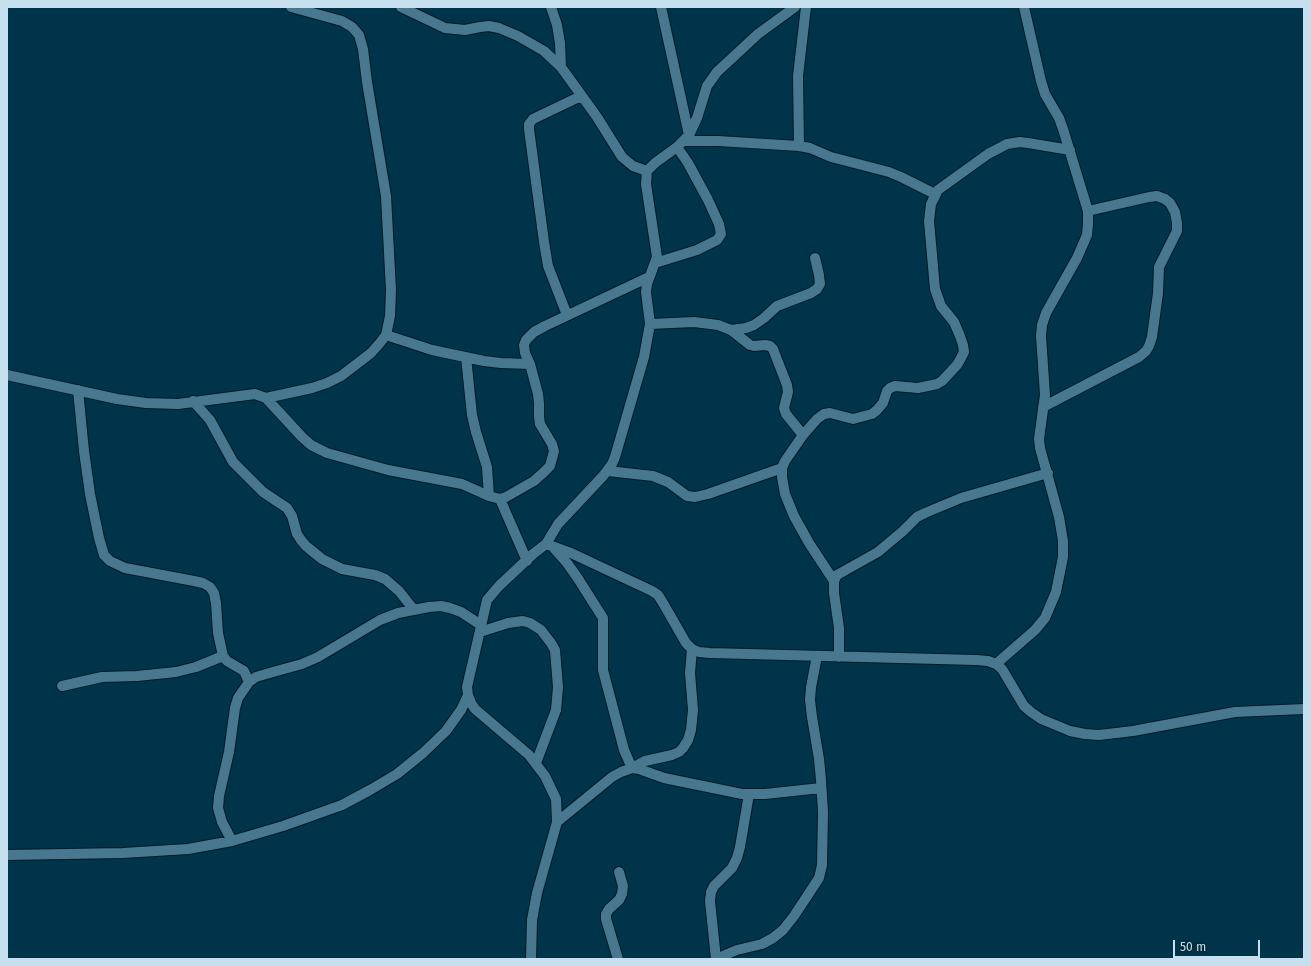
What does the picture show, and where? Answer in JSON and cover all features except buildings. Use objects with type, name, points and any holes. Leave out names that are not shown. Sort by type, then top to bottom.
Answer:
[{"type":"street","points":[[266,398],[327,383],[341,376],[372,353],[386,335],[390,316],[391,290],[388,211],[363,49],[359,35],[352,27],[342,21],[291,7]]},
{"type":"street","points":[[401,7],[445,28],[464,30],[489,26],[505,30],[538,48],[561,67],[597,117],[622,157],[633,166],[647,171]]},
{"type":"street","points":[[551,7],[560,39],[561,67]]},
{"type":"street","points":[[655,263],[697,250],[717,240],[721,234],[719,224],[708,200],[690,168],[683,141],[661,7]]},
{"type":"street","points":[[549,545],[558,524],[608,471],[615,457],[644,357],[650,324],[646,292],[649,277],[655,263],[656,253],[646,184],[647,171],[683,141],[697,118],[707,86],[717,72],[758,34],[796,7]]},
{"type":"street","points":[[799,146],[798,76],[806,7]]},
{"type":"street","points":[[996,664],[1035,630],[1045,618],[1056,592],[1063,557],[1063,541],[1059,517],[1039,439],[1045,385],[1040,346],[1042,324],[1050,304],[1069,274],[1083,246],[1088,229],[1088,211],[1059,118],[1050,104],[1043,88],[1024,7]]},
{"type":"street","points":[[567,315],[552,279],[546,254],[529,138],[529,124],[533,119],[582,96]]},
{"type":"street","points":[[683,141],[718,141],[810,148],[831,157],[889,172],[935,194]]},
{"type":"street","points":[[834,581],[809,543],[794,516],[782,484],[782,468],[785,461],[803,435],[817,419],[824,414],[830,413],[853,419],[872,414],[878,410],[883,403],[887,391],[890,388],[895,386],[918,388],[937,384],[942,381],[957,365],[961,358],[964,352],[964,345],[954,322],[941,306],[935,289],[930,221],[931,204],[935,194],[945,184],[988,154],[1007,144],[1020,142],[1070,150]]},
{"type":"street","points":[[1043,407],[1139,357],[1146,351],[1152,337],[1158,293],[1159,267],[1162,258],[1177,231],[1175,212],[1170,203],[1157,196],[1088,211]]},
{"type":"street","points":[[731,330],[746,328],[754,325],[777,306],[811,293],[817,289],[820,284],[820,275],[815,258]]},
{"type":"street","points":[[7,375],[117,399],[146,403],[168,404],[255,394],[266,398],[311,445],[327,453],[388,470],[462,484],[489,496],[500,499],[506,498],[534,481],[550,466],[553,459],[554,451],[552,444],[540,424],[539,403],[530,364],[525,353],[524,345],[526,340],[534,332],[567,315],[649,277]]},
{"type":"street","points":[[650,324],[694,322],[718,324],[731,330],[750,345],[770,346],[773,349],[787,385],[788,392],[784,408],[786,414],[803,435]]},
{"type":"street","points":[[386,335],[432,350],[466,357],[501,363],[530,364]]},
{"type":"street","points":[[466,357],[472,416],[487,467],[489,496]]},
{"type":"street","points":[[78,390],[90,494],[100,543],[104,555],[110,561],[125,568],[194,581],[210,587],[214,594],[216,603],[223,656],[227,661],[244,671],[249,682]]},
{"type":"street","points":[[193,401],[210,420],[232,462],[263,492],[287,508],[292,516],[297,534],[306,546],[322,559],[342,569],[375,575],[385,579],[399,591],[414,610]]},
{"type":"street","points":[[608,471],[653,476],[668,482],[687,496],[695,497],[708,494],[782,468]]},
{"type":"street","points":[[839,656],[834,581],[837,575],[878,552],[917,517],[925,513],[961,498],[1048,473]]},
{"type":"street","points":[[500,499],[526,560]]},
{"type":"street","points":[[549,545],[567,563],[603,618],[603,670],[621,741],[632,768]]},
{"type":"street","points":[[531,959],[532,925],[537,892],[556,822],[556,798],[536,763],[529,755],[481,715],[471,703],[467,687],[487,600],[526,560],[540,548],[549,545],[572,553],[658,595],[680,635],[692,649],[699,652],[976,660],[996,664],[1002,669],[1024,706],[1031,712],[1041,719],[1070,731],[1085,734],[1099,735],[1133,731],[1235,712],[1304,709]]},
{"type":"street","points":[[232,841],[222,822],[218,808],[219,796],[229,752],[235,708],[238,698],[249,682],[256,677],[302,664],[318,657],[380,620],[398,613],[441,606],[461,612],[480,628]]},
{"type":"street","points":[[480,628],[524,621],[540,630],[555,650],[558,686],[556,710],[536,763]]},
{"type":"street","points":[[556,822],[612,777],[645,761],[655,758],[663,758],[678,752],[683,748],[688,740],[691,730],[693,710],[690,673],[692,649]]},
{"type":"street","points":[[62,686],[102,676],[137,676],[182,671],[223,656]]},
{"type":"street","points":[[719,959],[737,950],[762,944],[783,930],[819,878],[822,865],[823,812],[819,759],[810,700],[817,656]]},
{"type":"street","points":[[7,854],[154,852],[195,848],[232,841],[262,833],[342,805],[385,782],[408,765],[442,735],[461,710],[468,695]]},
{"type":"street","points":[[632,768],[664,778],[729,792],[765,794],[821,788]]},
{"type":"street","points":[[716,959],[710,901],[711,892],[714,886],[732,868],[737,858],[748,794]]},
{"type":"street","points":[[618,959],[606,919],[606,914],[609,909],[619,900],[622,894],[623,886],[619,872]]}]
